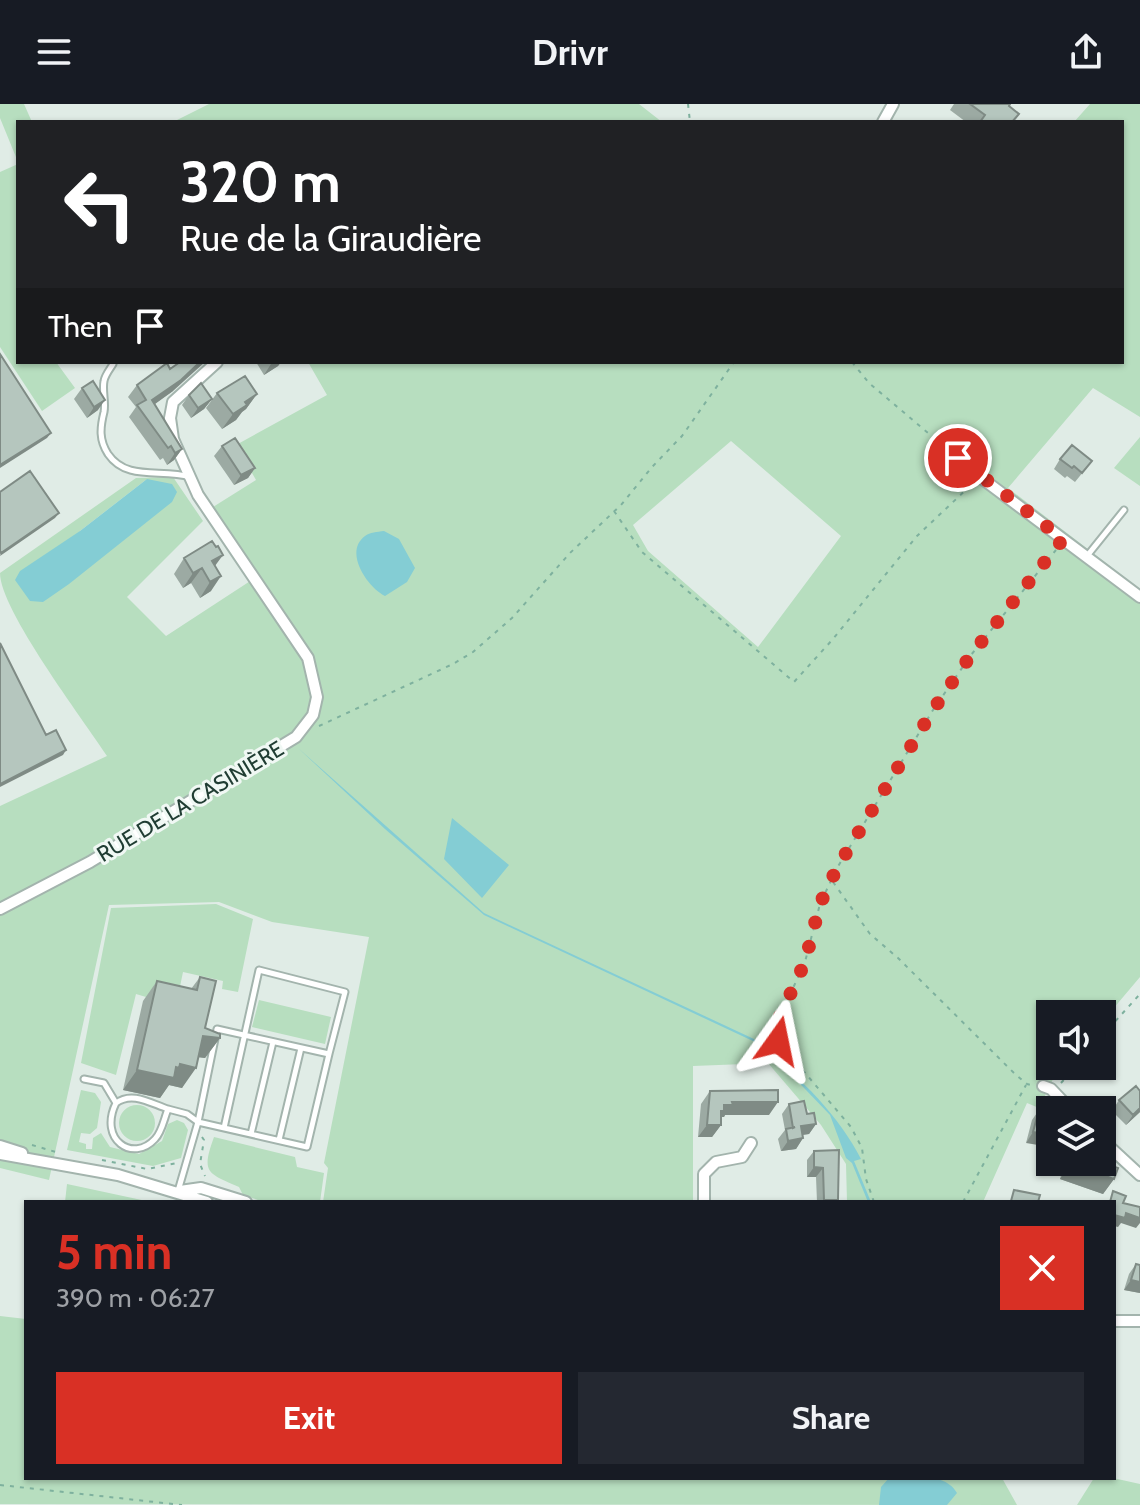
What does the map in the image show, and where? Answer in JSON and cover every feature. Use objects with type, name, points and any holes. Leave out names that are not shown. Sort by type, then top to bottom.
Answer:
[{"type":"street","name":"RUE DE LA CASINIÈRE","points":[[0,909],[90,862],[296,737],[313,715],[317,697],[308,658],[221,529],[190,477],[173,439],[170,418],[173,402],[215,364]]},
{"type":"street","points":[[980,477],[1140,597]]},
{"type":"street","points":[[1048,1089],[1056,1096]]},
{"type":"street","points":[[704,1200],[704,1174],[716,1162],[742,1157],[751,1143]]},
{"type":"street","points":[[0,1146],[42,1160]]},
{"type":"street","points":[[1116,1153],[1140,1175]]},
{"type":"street","points":[[0,1154],[118,1175],[202,1200]]},
{"type":"street","points":[[178,1191],[201,1188],[240,1200]]},
{"type":"street","points":[[1116,1321],[1140,1321]]},
{"type":"lane","points":[[113,364],[104,380],[105,408],[100,435],[111,458],[121,468],[139,473],[176,473],[190,477]]},
{"type":"lane","points":[[1086,557],[1124,510]]},
{"type":"lane","points":[[168,1109],[158,1136],[149,1144],[136,1148],[122,1145],[111,1133],[109,1117],[116,1103],[124,1097],[135,1097],[187,1114],[198,1125],[307,1147],[345,992],[259,970],[224,1128]]},
{"type":"lane","points":[[178,1191],[198,1125],[217,1029],[329,1054]]},
{"type":"lane","points":[[251,1134],[273,1042]]},
{"type":"lane","points":[[279,1140],[301,1048]]},
{"type":"lane","points":[[84,1079],[104,1083],[116,1103]]},
{"type":"path","points":[[296,737],[473,652],[512,618],[682,436],[733,364]]},
{"type":"path","points":[[614,511],[642,552],[794,682],[917,536],[980,477],[869,383],[854,364]]},
{"type":"path","points":[[873,1200],[866,1179],[862,1148],[851,1127],[778,1041],[777,1023],[805,962],[820,904],[837,868],[933,710],[971,655],[1063,539]]},
{"type":"path","points":[[832,881],[870,934],[1027,1084],[1048,1089],[1059,1080]]},
{"type":"path","points":[[1116,1021],[1140,994]]},
{"type":"path","points":[[964,1200],[1027,1084]]},
{"type":"path","points":[[198,1125],[204,1140],[201,1168],[206,1178]]},
{"type":"path","points":[[31,1145],[56,1152]]},
{"type":"path","points":[[99,1160],[147,1169],[172,1162],[201,1168]]},
{"type":"path","points":[[0,1485],[182,1505]]},
{"type":"green space","points":[[0,104],[24,104],[31,120],[16,120],[16,157],[0,118]]},
{"type":"green space","points":[[209,104],[639,104],[659,120],[177,120]]},
{"type":"green space","points":[[1090,104],[1140,104],[1140,417],[1093,388],[1008,488],[1140,589],[1140,977],[1116,1005],[1116,1000],[1036,1000],[1036,1080],[1053,1080],[1045,1096],[1036,1096],[1036,1107],[1027,1103],[984,1200],[847,1200],[846,1164],[821,1125],[768,1063],[693,1066],[693,1200],[323,1200],[328,1168],[324,1163],[369,937],[272,922],[219,902],[109,905],[49,1180],[0,1168],[0,806],[107,756],[13,612],[0,573],[136,478],[173,477],[203,521],[127,597],[166,636],[258,576],[213,507],[256,480],[236,445],[327,395],[309,364],[1124,364],[1124,120],[1076,120]],"holes":[[[731,441],[841,536],[758,647],[648,551],[633,525]],[[147,479],[43,602],[80,531]]]},
{"type":"green space","points":[[16,165],[16,364],[57,364],[75,388],[42,411],[0,347],[0,172]]},
{"type":"green space","points":[[1140,437],[1140,486],[1114,468]]},
{"type":"green space","points":[[216,904],[253,919],[238,992],[222,989],[223,981],[183,972],[176,1006],[136,994],[116,1075],[81,1063],[111,908]]},
{"type":"green space","points":[[259,1000],[331,1017],[325,1044],[252,1027]]},
{"type":"green space","points":[[81,1090],[95,1093],[101,1102],[97,1128],[90,1134],[81,1133],[79,1142],[86,1144],[86,1149],[92,1149],[93,1138],[101,1133],[110,1147],[139,1154],[162,1141],[168,1124],[177,1120],[184,1123],[188,1130],[181,1158],[153,1166],[67,1150]]},
{"type":"green space","points":[[137,1105],[150,1110],[155,1123],[150,1136],[137,1141],[124,1136],[119,1123],[124,1110]]},
{"type":"green space","points":[[214,1137],[295,1157],[297,1167],[324,1173],[320,1200],[258,1200],[243,1195],[239,1187],[214,1175],[208,1158]]},
{"type":"green space","points":[[67,1184],[142,1200],[65,1200]]},
{"type":"green space","points":[[0,1316],[24,1319],[24,1480],[1003,1480],[1017,1505],[0,1504]]},
{"type":"green space","points":[[1116,1479],[1140,1484],[1140,1505],[1077,1505],[1093,1480]]},
{"type":"water","points":[[147,479],[172,484],[177,492],[172,502],[69,584],[43,602],[30,601],[15,580],[20,571],[80,531]]},
{"type":"water","points":[[384,531],[399,539],[415,568],[407,582],[385,596],[365,578],[356,551],[365,536]]},
{"type":"water","points":[[298,748],[484,913],[754,1039],[762,1052],[779,1063],[760,1053],[755,1042],[484,915]]},
{"type":"water","points":[[452,818],[509,865],[482,898],[444,859]]},
{"type":"water","points":[[783,1066],[818,1099],[853,1144],[861,1159],[854,1161],[870,1200],[867,1200],[852,1163],[846,1158],[830,1115]]},
{"type":"water","points":[[887,1480],[940,1480],[957,1493],[947,1505],[879,1505],[881,1487]]},
{"type":"building","points":[[970,104],[1010,104],[1019,114],[1014,120],[981,120],[985,115]]},
{"type":"building","points":[[0,354],[51,433],[0,465]]},
{"type":"building","points":[[166,364],[170,369],[177,364],[198,364],[152,400],[182,449],[175,453],[137,405],[146,400],[137,385]]},
{"type":"building","points":[[245,376],[257,394],[233,414],[217,393]]},
{"type":"building","points":[[93,381],[105,400],[94,407],[82,388]]},
{"type":"building","points":[[201,383],[212,399],[198,408],[189,395]]},
{"type":"building","points":[[235,438],[255,468],[241,475],[222,446]]},
{"type":"building","points":[[1072,445],[1092,461],[1082,473],[1060,459]]},
{"type":"building","points":[[30,471],[59,513],[1,553],[0,492]]},
{"type":"building","points":[[212,541],[223,555],[212,561],[221,576],[210,582],[202,568],[193,573],[184,558]]},
{"type":"building","points":[[0,643],[46,735],[56,730],[66,750],[0,784]]},
{"type":"building","points":[[200,977],[216,981],[205,1028],[220,1034],[220,1038],[203,1036],[196,1068],[180,1064],[179,1068],[176,1067],[174,1078],[137,1070],[157,981],[197,990]]},
{"type":"building","points":[[1136,1086],[1140,1091],[1140,1108],[1133,1115],[1119,1100]]},
{"type":"building","points":[[778,1090],[778,1102],[732,1102],[733,1105],[724,1105],[724,1111],[721,1111],[721,1125],[707,1125],[710,1091]]},
{"type":"building","points":[[804,1101],[807,1114],[814,1113],[816,1124],[801,1126],[803,1138],[788,1141],[786,1129],[793,1127],[789,1104]]},
{"type":"building","points":[[839,1150],[838,1200],[824,1200],[823,1168],[814,1167],[814,1151]]},
{"type":"building","points":[[1014,1190],[1040,1195],[1039,1200],[1011,1200]]},
{"type":"building","points":[[1113,1191],[1126,1196],[1123,1203],[1140,1207],[1140,1218],[1126,1213],[1125,1218],[1116,1216],[1116,1200],[1111,1200]]},
{"type":"building","points":[[1136,1264],[1140,1265],[1140,1282],[1131,1280]]},
{"type":"route","points":[[778,1041],[777,1023],[805,962],[820,904],[837,868],[933,710],[990,630],[1063,539],[958,458]]}]
